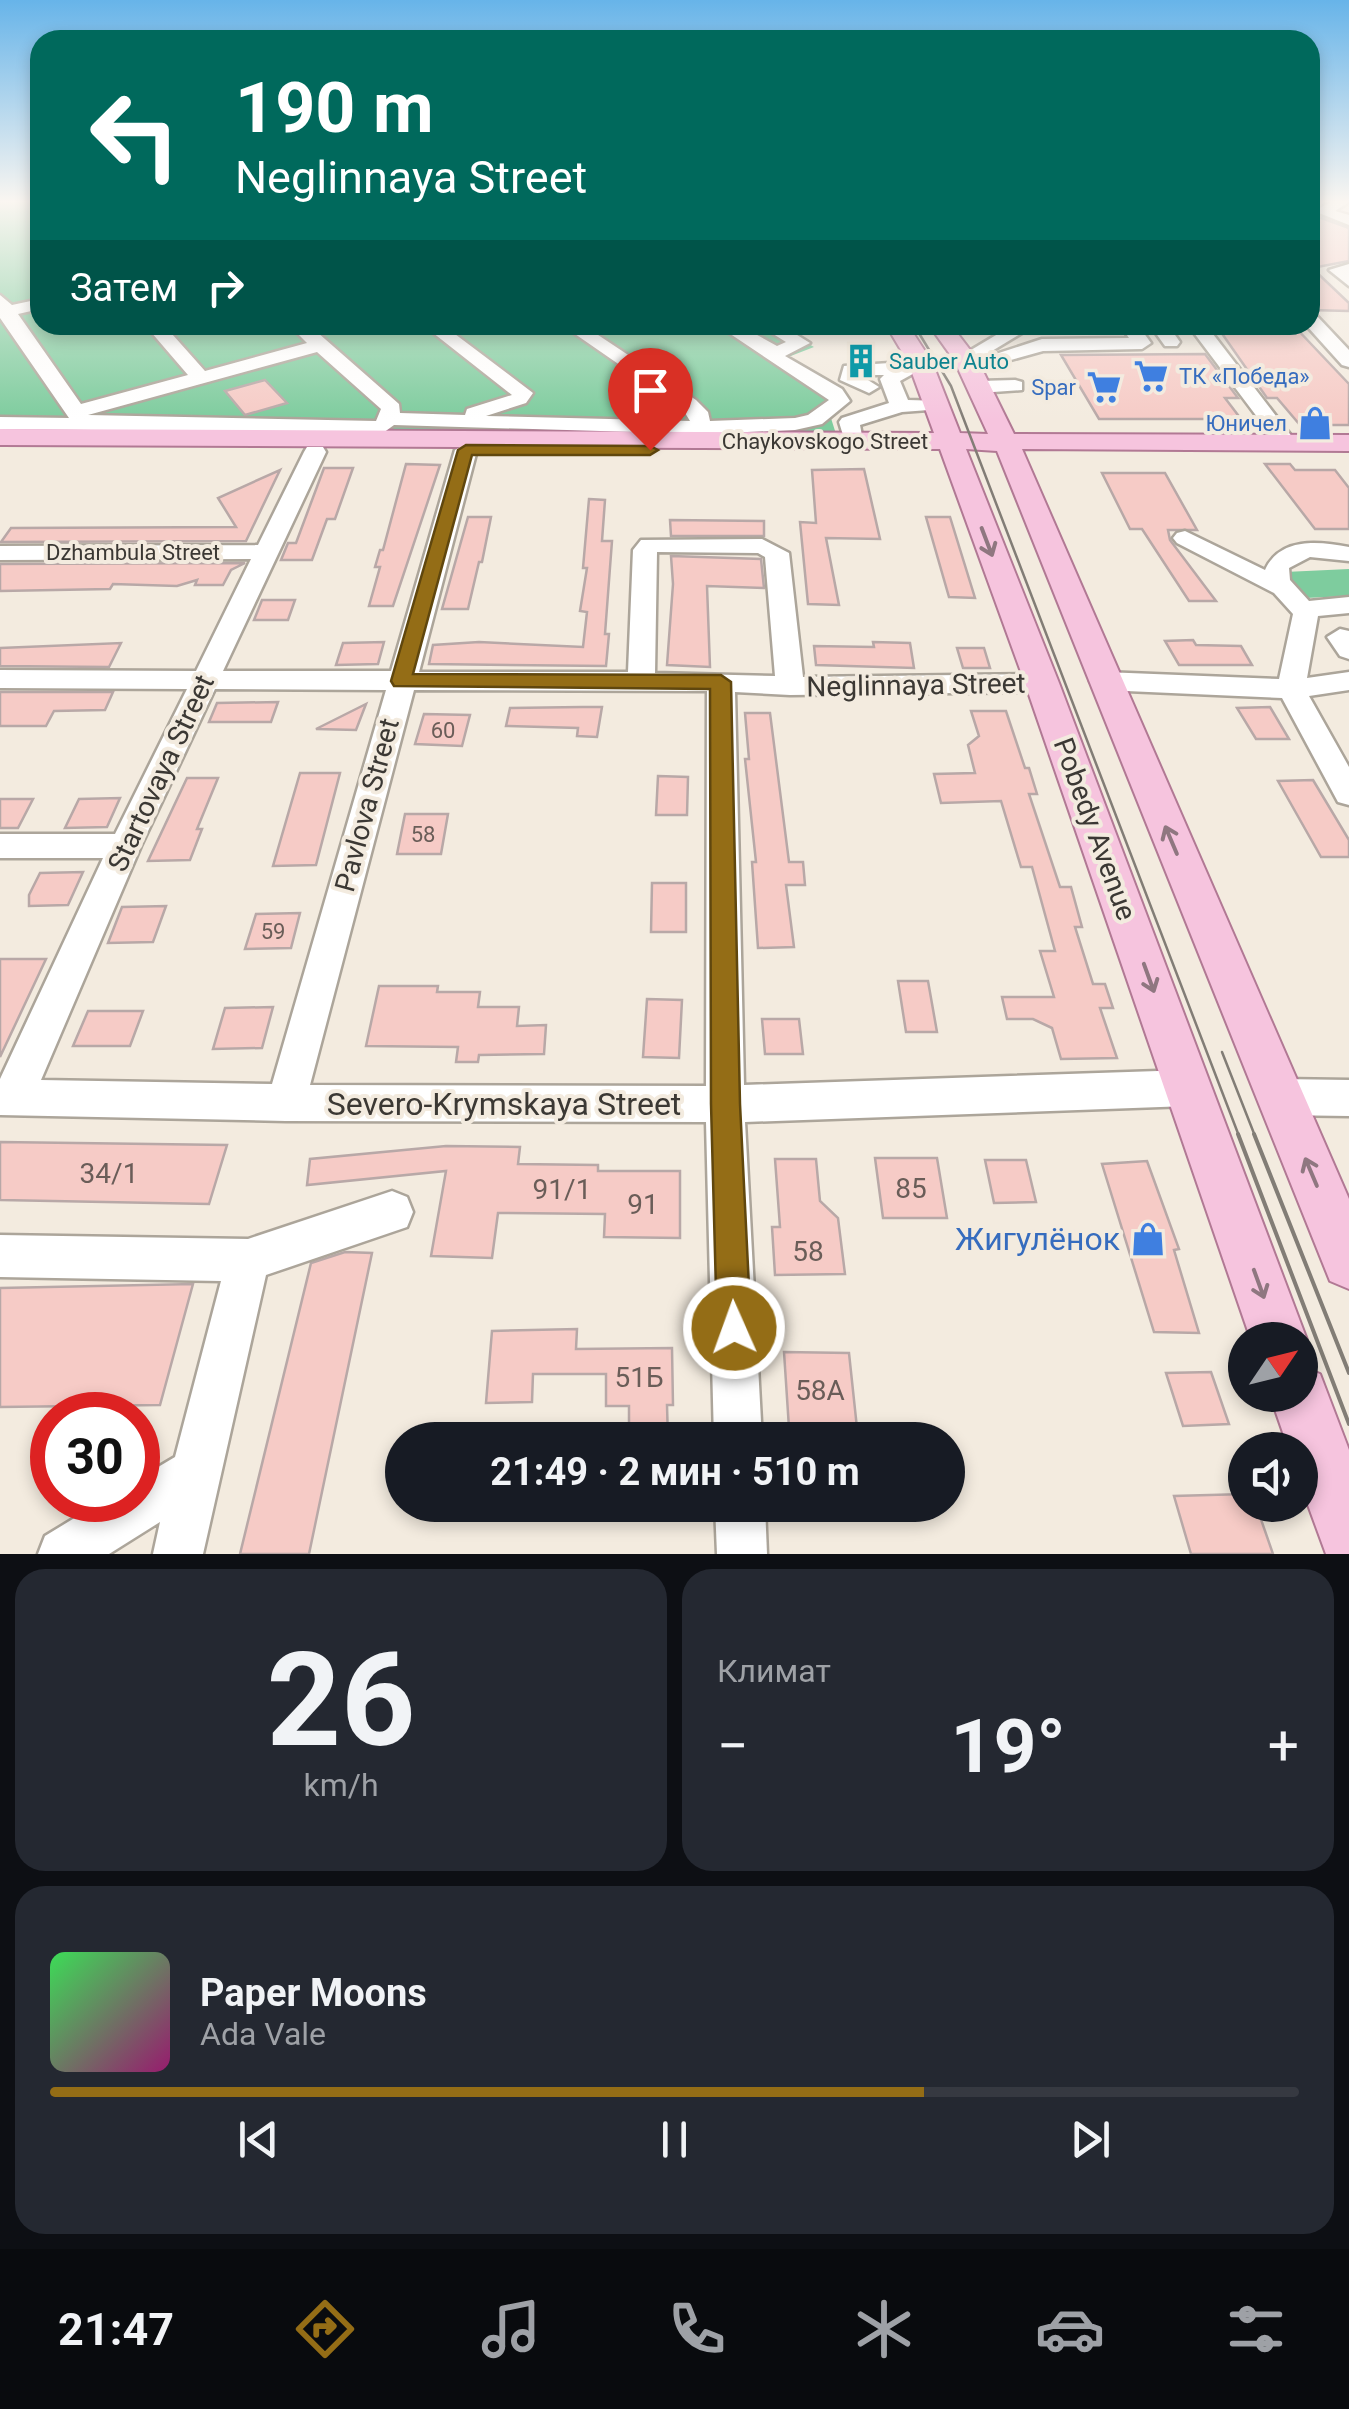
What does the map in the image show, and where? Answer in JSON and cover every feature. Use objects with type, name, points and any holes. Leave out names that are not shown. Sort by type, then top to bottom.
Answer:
[{"type":"main road","name":"Pobedy Avenue","points":[[901,335],[935,406],[1042,684],[1272,1322]]},
{"type":"main road","points":[[947,335],[971,371],[1007,445],[1349,1262]]},
{"type":"main road","name":"Chaykovskogo Street","points":[[0,437],[853,441],[950,446]]},
{"type":"main road","name":"Chaykovskogo Street","points":[[0,450],[316,452],[1349,442]]},
{"type":"main road","name":"Chaykovskogo Street","points":[[1007,445],[1349,454]]},
{"type":"main road","points":[[1305,1412],[1349,1534]]},
{"type":"street","points":[[30,305],[2,308],[80,418]]},
{"type":"street","points":[[1320,327],[1342,346],[1349,361]]},
{"type":"street","points":[[163,335],[201,378]]},
{"type":"street","points":[[0,423],[80,418],[384,427],[392,408],[309,335]]},
{"type":"street","points":[[445,335],[523,393],[519,399],[452,420]]},
{"type":"street","points":[[586,335],[690,404],[698,412],[701,428]]},
{"type":"street","points":[[744,335],[776,353]]},
{"type":"street","points":[[776,353],[801,343],[786,335]]},
{"type":"street","points":[[971,371],[1014,335]]},
{"type":"street","points":[[971,371],[1042,345],[1142,343],[1136,335]]},
{"type":"street","points":[[1166,335],[1171,342]]},
{"type":"street","points":[[1205,335],[1286,442]]},
{"type":"street","points":[[80,418],[201,378],[320,345]]},
{"type":"street","points":[[387,419],[701,428],[796,424],[814,420],[840,401],[835,393],[775,358],[776,353]]},
{"type":"street","points":[[915,366],[869,387],[850,380],[851,370],[915,366]]},
{"type":"street","points":[[971,371],[1015,386]]},
{"type":"street","points":[[890,379],[900,406]]},
{"type":"street","points":[[869,387],[875,412]]},
{"type":"street","points":[[853,441],[849,422],[900,406],[935,406]]},
{"type":"street","name":"Pavlova Street","points":[[286,1103],[466,450]]},
{"type":"street","name":"Startovaya Street","points":[[7,1097],[316,452]]},
{"type":"street","points":[[1185,538],[1267,581],[1306,612]]},
{"type":"street","points":[[1267,581],[1289,544],[1349,554]]},
{"type":"street","name":"Neglinnaya Street","points":[[640,681],[645,550],[649,545],[762,546],[777,553],[790,686]]},
{"type":"street","name":"Dzhambula Street","points":[[0,553],[266,552]]},
{"type":"street","points":[[1212,576],[1267,581]]},
{"type":"street","points":[[1306,612],[1349,604]]},
{"type":"street","points":[[1306,612],[1291,689],[1349,794]]},
{"type":"street","name":"Neglinnaya Street","points":[[0,679],[640,681],[790,686],[1042,684]]},
{"type":"street","points":[[1104,681],[1291,689],[1349,681]]},
{"type":"street","points":[[721,682],[725,1104],[737,1422]]},
{"type":"street","points":[[0,846],[125,846]]},
{"type":"street","name":"Severo-Krymskaya Street","points":[[7,1097],[286,1103],[725,1104],[1188,1088]]},
{"type":"street","points":[[1280,1098],[1349,1098]]},
{"type":"street","points":[[0,1256],[248,1260],[392,1212]]},
{"type":"street","points":[[178,1554],[248,1260]]},
{"type":"street","points":[[63,1554],[195,1472]]},
{"type":"street","points":[[741,1522],[742,1554]]},
{"type":"green space","points":[[0,275],[30,275],[30,335],[793,335],[814,347],[783,359],[849,397],[850,402],[830,415],[836,434],[0,428]]},
{"type":"green space","points":[[1349,569],[1349,596],[1305,598],[1285,572]]},
{"type":"building","points":[[1320,276],[1349,303],[1349,311],[1320,310]]},
{"type":"building","points":[[1223,335],[1302,335],[1349,384],[1349,425],[1300,425],[1277,398],[1267,398]]},
{"type":"building","name":"ТК «Победа»","points":[[1205,354],[1238,398],[1225,398],[1241,419],[1099,419],[1061,355]]},
{"type":"building","points":[[265,380],[287,403],[245,415],[225,391]]},
{"type":"building","points":[[406,464],[440,465],[393,606],[369,606],[380,567],[375,567]]},
{"type":"building","points":[[1265,464],[1290,464],[1295,470],[1335,470],[1349,488],[1349,529],[1315,529]]},
{"type":"building","points":[[324,468],[353,468],[335,519],[327,519],[312,560],[281,560],[288,543],[296,543]]},
{"type":"building","points":[[864,469],[880,539],[826,538],[839,605],[808,604],[800,522],[816,523],[812,470]]},
{"type":"building","points":[[280,470],[246,541],[1,542],[11,528],[236,527],[218,498]]},
{"type":"building","points":[[1102,473],[1165,473],[1197,530],[1168,530],[1170,540],[1216,601],[1189,601],[1142,529],[1130,529]]},
{"type":"building","points":[[589,499],[605,500],[602,541],[612,541],[606,666],[429,664],[433,645],[479,642],[583,647],[587,612],[580,611],[587,568],[583,568]]},
{"type":"building","points":[[468,517],[491,517],[482,562],[468,609],[442,609]]},
{"type":"building","points":[[926,517],[950,517],[975,598],[949,597]]},
{"type":"building","points":[[670,520],[764,521],[764,536],[671,536]]},
{"type":"building","points":[[671,556],[761,559],[764,588],[707,586],[710,667],[667,665],[673,584]]},
{"type":"building","points":[[245,563],[231,570],[223,585],[195,585],[197,580],[177,586],[113,584],[110,589],[0,591],[0,564]]},
{"type":"building","points":[[262,600],[295,600],[288,620],[254,620]]},
{"type":"building","points":[[1193,640],[1196,645],[1241,646],[1252,665],[1179,665],[1165,641]]},
{"type":"building","points":[[384,642],[378,664],[336,665],[343,643]]},
{"type":"building","points":[[873,642],[910,643],[914,668],[816,665],[814,646],[874,647]]},
{"type":"building","points":[[121,643],[109,667],[0,666],[0,648]]},
{"type":"building","points":[[957,648],[984,648],[990,668],[963,668]]},
{"type":"building","points":[[0,692],[113,692],[105,710],[54,711],[46,726],[0,726]]},
{"type":"building","points":[[278,702],[271,722],[209,722],[217,703]]},
{"type":"building","points":[[366,704],[356,730],[316,729]]},
{"type":"building","points":[[602,707],[597,737],[577,736],[578,728],[506,726],[510,708]]},
{"type":"building","points":[[1270,707],[1289,739],[1256,739],[1237,708]]},
{"type":"building","points":[[971,711],[1006,711],[1037,794],[1029,794],[1060,887],[1071,887],[1082,927],[1075,927],[1093,984],[1105,984],[1113,1008],[1100,1008],[1117,1058],[1061,1059],[1052,1028],[1033,1019],[1007,1019],[1002,997],[1054,997],[1040,951],[1055,951],[1032,867],[1021,867],[1001,801],[941,803],[934,774],[975,773],[968,745],[979,736]]},
{"type":"building","points":[[745,713],[770,713],[789,862],[803,862],[805,885],[786,885],[794,947],[758,948]]},
{"type":"building","points":[[424,714],[470,715],[462,746],[415,744]]},
{"type":"building","points":[[300,773],[340,773],[316,865],[273,866]]},
{"type":"building","points":[[658,776],[688,777],[687,815],[656,815]]},
{"type":"building","points":[[187,778],[218,778],[197,829],[202,829],[190,860],[148,861]]},
{"type":"building","points":[[1313,780],[1349,840],[1349,857],[1321,857],[1278,781]]},
{"type":"building","points":[[120,798],[107,827],[65,828],[79,799]]},
{"type":"building","points":[[0,799],[33,799],[18,828],[0,828]]},
{"type":"building","points":[[405,814],[448,814],[441,854],[397,854]]},
{"type":"building","points":[[83,872],[68,905],[29,906],[29,895],[40,873]]},
{"type":"building","points":[[652,883],[686,883],[686,932],[651,932]]},
{"type":"building","points":[[166,906],[153,942],[108,943],[122,907]]},
{"type":"building","points":[[300,913],[291,948],[245,949],[256,914]]},
{"type":"building","points":[[0,959],[46,959],[0,1057]]},
{"type":"building","points":[[898,981],[928,981],[937,1032],[906,1032]]},
{"type":"building","points":[[379,986],[438,986],[437,992],[480,992],[478,1007],[519,1007],[517,1026],[546,1025],[544,1054],[479,1055],[478,1062],[456,1062],[458,1047],[366,1046]]},
{"type":"building","points":[[647,999],[682,1000],[679,1058],[643,1057]]},
{"type":"building","points":[[273,1007],[262,1048],[213,1049],[225,1008]]},
{"type":"building","points":[[88,1011],[143,1011],[130,1046],[73,1046]]},
{"type":"building","points":[[762,1019],[799,1019],[803,1054],[765,1054]]},
{"type":"building","points":[[0,1142],[227,1145],[209,1204],[0,1200]]},
{"type":"building","points":[[446,1146],[520,1147],[518,1164],[598,1165],[598,1171],[680,1171],[680,1238],[604,1237],[605,1214],[498,1213],[492,1258],[431,1256],[446,1171],[307,1185],[310,1159]]},
{"type":"building","points":[[875,1158],[937,1158],[947,1218],[883,1218]]},
{"type":"building","points":[[775,1159],[816,1159],[820,1201],[838,1218],[845,1274],[775,1275],[772,1227],[780,1227]]},
{"type":"building","points":[[985,1160],[1026,1160],[1036,1202],[994,1203]]},
{"type":"building","points":[[1147,1161],[1179,1249],[1174,1250],[1199,1333],[1154,1332],[1102,1164]]},
{"type":"building","points":[[345,1252],[372,1253],[309,1554],[240,1554],[311,1263]]},
{"type":"building","points":[[193,1284],[160,1405],[160,1392],[30,1392],[30,1407],[0,1407],[0,1288]]},
{"type":"building","points":[[577,1329],[576,1349],[672,1348],[673,1405],[667,1405],[667,1422],[629,1422],[629,1406],[606,1406],[606,1374],[533,1374],[532,1402],[486,1403],[492,1331]]},
{"type":"building","points":[[784,1352],[849,1353],[856,1422],[789,1422]]},
{"type":"building","points":[[1211,1372],[1229,1424],[1183,1426],[1166,1373]]},
{"type":"building","points":[[1228,1494],[1228,1522],[1262,1522],[1273,1554],[1191,1554],[1174,1496]]},
{"type":"tram line","points":[[920,335],[951,386],[1239,1136]]},
{"type":"tram line","points":[[1222,1052],[1255,1136]]},
{"type":"tram line","points":[[1238,1134],[1349,1424]]},
{"type":"tram line","points":[[1254,1134],[1349,1373]]},
{"type":"place","name":"Sauber Auto","points":[[861,361]]},
{"type":"place","name":"ТК «Победа»","points":[[1151,376]]},
{"type":"place","name":"Spar","points":[[1104,387]]},
{"type":"place","name":"Юничел","points":[[1315,423]]},
{"type":"place","name":"Жигулёнок","points":[[1148,1239]]},
{"type":"route","points":[[650,450],[466,450],[401,681],[721,682],[725,1104],[734,1328]]}]
